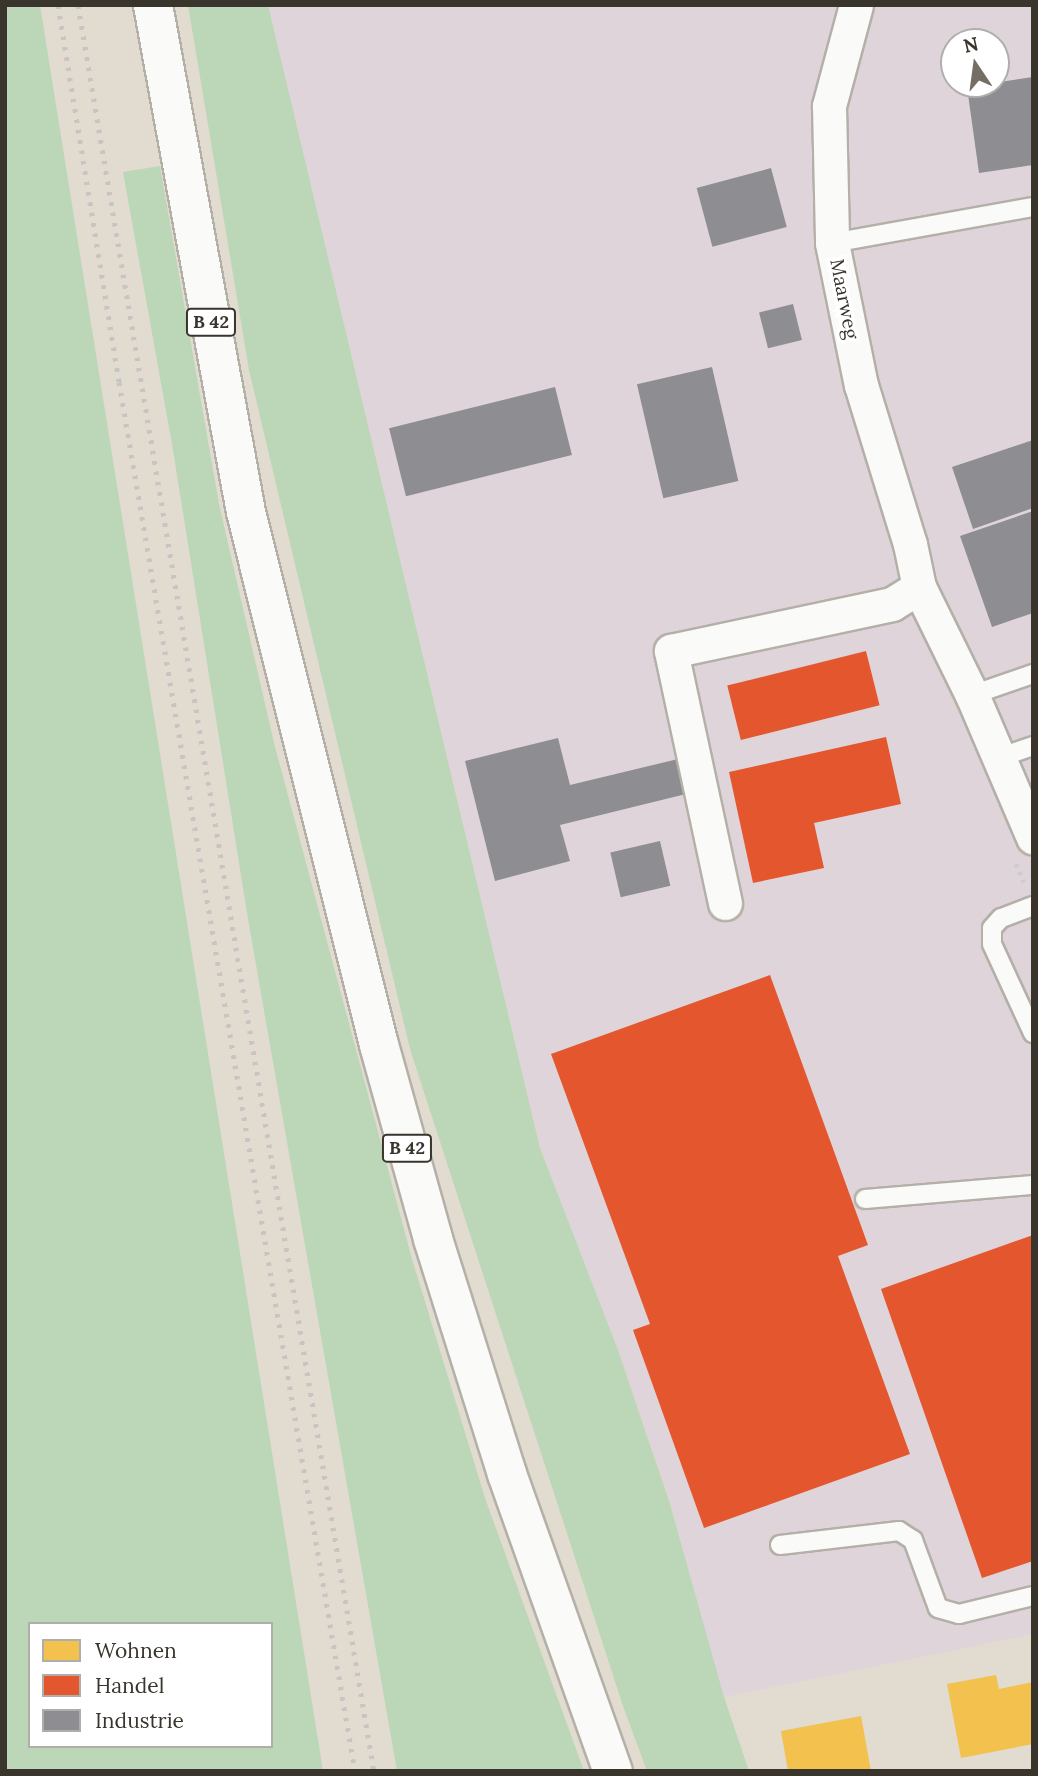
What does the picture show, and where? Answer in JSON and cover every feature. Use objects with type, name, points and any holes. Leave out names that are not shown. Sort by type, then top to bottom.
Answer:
[{"type":"main road","name":"B 42","points":[[153,5],[246,512],[379,1045],[433,1239],[507,1474],[613,1771]]},
{"type":"street","name":"Maarweg","points":[[856,5],[829,107],[832,243],[861,385],[910,544],[919,587],[972,695],[1033,837]]},
{"type":"street","points":[[725,903],[671,650],[892,604],[919,587]]},
{"type":"lane","points":[[832,243],[1033,207]]},
{"type":"lane","points":[[972,695],[1033,674]]},
{"type":"lane","points":[[998,758],[1033,746]]},
{"type":"lane","points":[[1033,906],[1001,918],[992,928],[992,944],[1033,1033]]},
{"type":"lane","points":[[865,1199],[1033,1185]]},
{"type":"lane","points":[[780,1545],[899,1531],[913,1540],[938,1608],[959,1614],[1033,1596]]},
{"type":"shaded area","points":[[268,5],[1033,5],[1033,1634],[724,1697],[670,1504],[618,1350],[540,1148]]},
{"type":"green space","points":[[5,5],[40,5],[323,1771],[5,1771]]},
{"type":"green space","points":[[188,5],[268,5],[540,1148],[618,1350],[670,1504],[724,1697],[749,1771],[647,1771],[623,1706],[410,1049],[249,370]]},
{"type":"green space","points":[[160,166],[219,504],[274,743],[412,1259],[485,1498],[584,1771],[397,1771],[248,919],[172,444],[123,172]]},
{"type":"building: Wohnen","points":[[996,1675],[999,1689],[1033,1682],[1033,1744],[961,1758],[947,1684]]},
{"type":"building: Wohnen","points":[[861,1716],[871,1771],[788,1771],[781,1731]]},
{"type":"building: Handel","points":[[866,651],[880,705],[741,740],[727,686]]},
{"type":"building: Handel","points":[[886,737],[901,804],[814,823],[824,868],[753,883],[729,772]]},
{"type":"building: Handel","points":[[770,975],[868,1245],[838,1256],[910,1454],[704,1528],[633,1330],[650,1324],[551,1054]]},
{"type":"building: Handel","points":[[1033,1235],[1033,1561],[982,1578],[881,1289]]},
{"type":"building: Industrie","points":[[1033,77],[1033,165],[979,173],[969,98],[1010,98],[1010,80]]},
{"type":"building: Industrie","points":[[771,168],[787,227],[712,247],[697,188]]},
{"type":"building: Industrie","points":[[793,304],[802,340],[768,348],[759,312]]},
{"type":"building: Industrie","points":[[712,367],[738,481],[663,498],[637,384]]},
{"type":"building: Industrie","points":[[555,387],[572,455],[406,496],[389,428]]},
{"type":"building: Industrie","points":[[1033,440],[1033,508],[973,529],[952,467]]},
{"type":"building: Industrie","points":[[1033,511],[1033,613],[992,627],[960,536]]},
{"type":"building: Industrie","points":[[558,738],[570,785],[678,759],[686,794],[560,825],[570,861],[495,881],[465,761]]},
{"type":"building: Industrie","points":[[660,841],[670,886],[621,897],[610,852]]},
{"type":"railway","points":[[58,5],[119,382],[355,1771]]},
{"type":"railway","points":[[78,5],[374,1771]]}]
